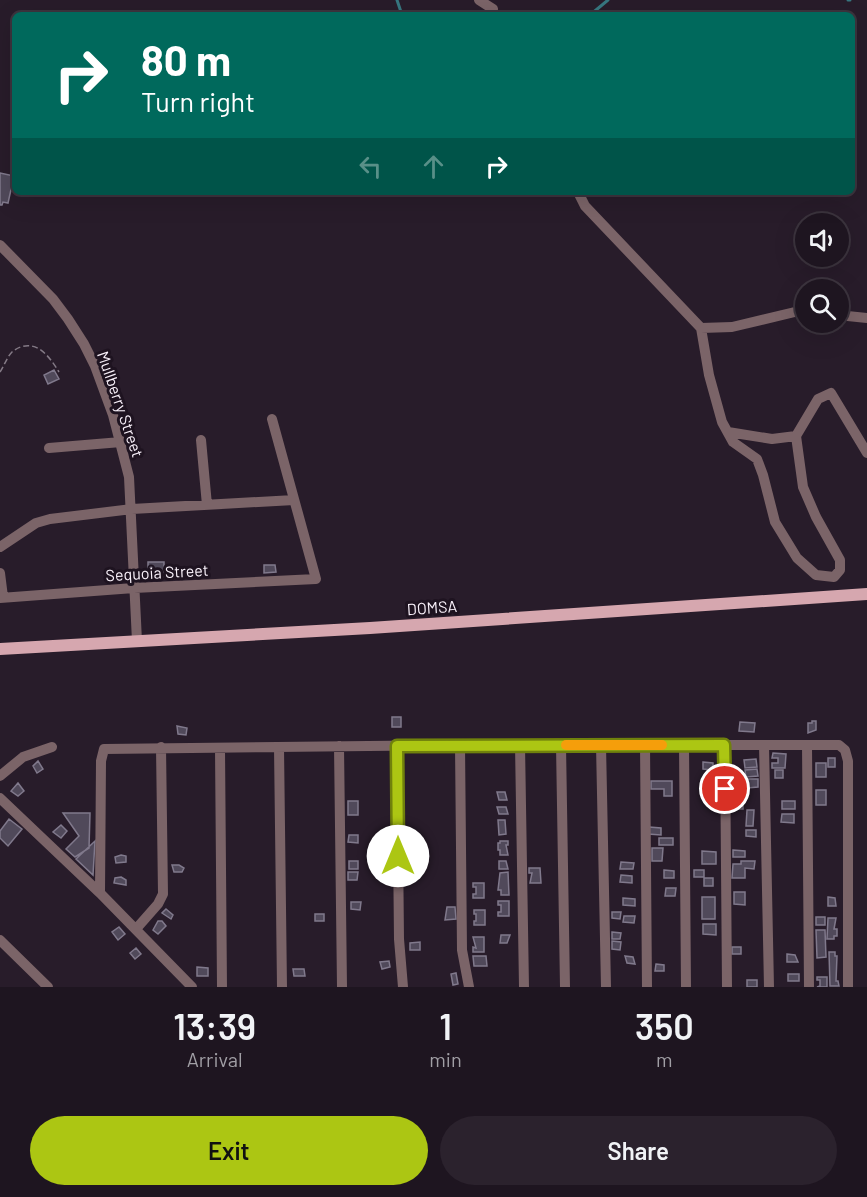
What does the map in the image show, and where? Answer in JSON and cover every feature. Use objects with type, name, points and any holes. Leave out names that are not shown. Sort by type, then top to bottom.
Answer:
[{"type":"main road","name":"DOMSA","points":[[0,649],[370,628],[867,594]]},
{"type":"street","points":[[480,0],[492,8]]},
{"type":"street","points":[[580,195],[585,206],[701,328],[711,386],[722,422],[734,442],[757,459],[775,522],[797,558],[816,575],[834,577],[840,570],[840,560],[816,517],[803,487],[796,436],[818,399],[831,393],[867,453]]},
{"type":"street","name":"Mullberry Street","points":[[0,245],[53,299],[84,344],[95,366],[121,442],[129,477],[136,641]]},
{"type":"street","points":[[701,328],[732,327],[795,312]]},
{"type":"street","points":[[849,316],[867,318]]},
{"type":"street","points":[[0,547],[36,523],[50,519],[132,509],[294,500],[272,419]]},
{"type":"street","points":[[728,432],[772,439],[796,436]]},
{"type":"street","points":[[201,440],[207,505]]},
{"type":"street","points":[[49,448],[121,442]]},
{"type":"street","name":"Sequoia Street","points":[[1,598],[134,588],[316,579],[294,500]]},
{"type":"street","points":[[0,573],[1,598]]},
{"type":"street","points":[[645,744],[647,987]]},
{"type":"street","points":[[460,745],[462,951],[469,987]]},
{"type":"street","points":[[100,893],[101,761],[104,749],[460,745],[839,745],[845,750],[848,761],[849,987]]},
{"type":"street","points":[[520,745],[524,987]]},
{"type":"street","points":[[561,745],[565,987]]},
{"type":"street","points":[[602,745],[606,987]]},
{"type":"street","points":[[684,745],[686,987]]},
{"type":"street","points":[[724,745],[727,987]]},
{"type":"street","points":[[764,745],[769,987]]},
{"type":"street","points":[[807,745],[809,987]]},
{"type":"street","points":[[339,746],[342,987]]},
{"type":"street","points":[[397,746],[399,929],[403,987]]},
{"type":"street","points":[[0,776],[23,757],[52,747]]},
{"type":"street","points":[[136,929],[158,904],[163,894],[161,747]]},
{"type":"street","points":[[279,747],[282,987]]},
{"type":"street","points":[[220,749],[222,987]]},
{"type":"street","points":[[0,798],[100,893],[192,987]]},
{"type":"street","points":[[0,940],[48,987]]},
{"type":"path","points":[[0,372],[12,352],[26,347],[38,348],[47,353],[59,372]]},
{"type":"building","points":[[0,173],[12,176],[12,185],[8,203],[3,202],[0,205]]},
{"type":"building","points":[[54,370],[59,379],[48,384],[44,375]]},
{"type":"building","points":[[148,562],[164,562],[164,577],[148,577]]},
{"type":"building","points":[[264,565],[275,565],[276,572],[264,573]]},
{"type":"building","points":[[392,717],[401,717],[401,727],[392,727]]},
{"type":"building","points":[[816,721],[816,730],[808,733],[808,723]]},
{"type":"building","points":[[740,722],[755,723],[754,732],[739,731]]},
{"type":"building","points":[[177,726],[187,728],[186,735],[178,734]]},
{"type":"building","points":[[773,753],[786,754],[785,768],[772,768],[772,763],[778,763],[778,758],[772,758]]},
{"type":"building","points":[[828,758],[835,758],[835,767],[828,767]]},
{"type":"building","points":[[756,759],[757,767],[745,768],[744,760]]},
{"type":"building","points":[[38,761],[43,769],[37,773],[33,766]]},
{"type":"building","points":[[703,762],[713,763],[713,770],[703,769]]},
{"type":"building","points":[[816,763],[826,763],[826,777],[816,777]]},
{"type":"building","points":[[757,769],[758,776],[746,777],[745,770]]},
{"type":"building","points":[[775,770],[783,770],[783,778],[775,778]]},
{"type":"building","points":[[704,776],[713,777],[712,784],[704,783]]},
{"type":"building","points":[[746,779],[758,779],[758,787],[747,788]]},
{"type":"building","points":[[651,781],[672,781],[672,796],[664,796],[664,789],[651,789]]},
{"type":"building","points":[[18,783],[24,791],[18,796],[11,791]]},
{"type":"building","points":[[816,790],[826,790],[826,805],[816,805]]},
{"type":"building","points":[[497,792],[505,792],[507,800],[499,800]]},
{"type":"building","points":[[732,796],[743,796],[743,809],[732,809]]},
{"type":"building","points":[[348,801],[358,801],[358,815],[348,815]]},
{"type":"building","points":[[782,801],[795,801],[795,809],[782,809]]},
{"type":"building","points":[[497,807],[506,807],[508,814],[499,814]]},
{"type":"building","points":[[747,810],[754,810],[753,826],[746,826]]},
{"type":"building","points":[[63,813],[90,813],[89,848],[75,857],[66,849],[79,836]]},
{"type":"building","points":[[782,814],[794,814],[794,823],[781,822]]},
{"type":"building","points":[[9,819],[22,829],[8,846],[0,838],[0,831]]},
{"type":"building","points":[[498,820],[505,820],[506,834],[499,835]]},
{"type":"building","points":[[61,825],[67,831],[61,838],[53,832]]},
{"type":"building","points":[[649,827],[661,828],[661,835],[648,834]]},
{"type":"building","points":[[746,830],[756,830],[756,837],[746,836]]},
{"type":"building","points":[[349,835],[358,835],[358,843],[348,842]]},
{"type":"building","points":[[659,838],[673,838],[673,845],[659,845]]},
{"type":"building","points":[[95,841],[93,875],[76,859]]},
{"type":"building","points":[[508,841],[506,845],[508,855],[500,855],[498,843]]},
{"type":"building","points":[[652,848],[663,848],[662,861],[652,861]]},
{"type":"building","points":[[733,850],[745,851],[745,857],[733,857]]},
{"type":"building","points":[[702,851],[716,852],[716,864],[702,864]]},
{"type":"building","points":[[126,856],[126,862],[116,863],[115,857]]},
{"type":"building","points":[[349,861],[358,861],[358,869],[349,869]]},
{"type":"building","points":[[499,861],[506,861],[508,869],[499,869]]},
{"type":"building","points":[[741,861],[755,861],[754,869],[745,868],[745,878],[732,878],[733,864],[741,864]]},
{"type":"building","points":[[621,862],[634,863],[633,869],[620,869]]},
{"type":"building","points":[[172,865],[184,868],[182,872],[174,872]]},
{"type":"building","points":[[529,868],[540,868],[541,883],[530,883],[532,873],[529,873]]},
{"type":"building","points":[[664,870],[674,871],[674,878],[664,878]]},
{"type":"building","points":[[694,870],[704,870],[704,877],[694,877]]},
{"type":"building","points":[[348,872],[358,872],[357,880],[348,880]]},
{"type":"building","points":[[508,872],[509,895],[501,895],[501,890],[498,890],[500,873]]},
{"type":"building","points":[[621,875],[632,876],[632,883],[620,882]]},
{"type":"building","points":[[121,877],[126,880],[126,885],[114,883],[115,878]]},
{"type":"building","points":[[704,878],[713,878],[713,886],[704,886]]},
{"type":"building","points":[[473,883],[484,883],[484,898],[473,898],[473,894],[476,894],[476,887],[473,887]]},
{"type":"building","points":[[666,888],[676,888],[675,896],[665,896]]},
{"type":"building","points":[[734,892],[745,892],[745,905],[734,904]]},
{"type":"building","points":[[702,897],[715,897],[715,919],[702,919]]},
{"type":"building","points":[[828,897],[835,898],[836,906],[828,906]]},
{"type":"building","points":[[623,898],[635,899],[635,906],[623,905]]},
{"type":"building","points":[[498,901],[509,901],[509,916],[498,916],[498,912],[501,912],[501,905],[498,905]]},
{"type":"building","points":[[351,902],[361,902],[360,910],[351,909]]},
{"type":"building","points":[[447,907],[455,907],[456,919],[445,920]]},
{"type":"building","points":[[166,909],[173,915],[171,919],[162,913]]},
{"type":"building","points":[[474,910],[485,910],[485,925],[474,925],[476,914]]},
{"type":"building","points":[[612,912],[621,912],[620,919],[612,918]]},
{"type":"building","points":[[315,914],[324,914],[324,921],[315,921]]},
{"type":"building","points":[[624,916],[635,916],[634,923],[623,922]]},
{"type":"building","points":[[816,917],[825,917],[825,925],[816,925]]},
{"type":"building","points":[[828,918],[836,918],[834,929],[837,929],[837,936],[834,936],[834,939],[827,939]]},
{"type":"building","points":[[158,921],[162,921],[166,926],[158,934],[153,930]]},
{"type":"building","points":[[703,924],[716,924],[716,935],[703,934]]},
{"type":"building","points":[[119,927],[125,934],[118,940],[112,932]]},
{"type":"building","points":[[816,930],[825,930],[826,957],[817,958]]},
{"type":"building","points":[[612,932],[621,933],[620,939],[612,939]]},
{"type":"building","points":[[501,935],[510,935],[507,943],[500,943]]},
{"type":"building","points":[[473,937],[484,937],[484,952],[473,952],[473,947],[476,948]]},
{"type":"building","points":[[612,941],[621,942],[620,950],[612,949]]},
{"type":"building","points":[[420,942],[420,950],[410,950],[410,943]]},
{"type":"building","points":[[732,947],[741,947],[741,954],[732,954]]},
{"type":"building","points":[[136,948],[141,954],[135,959],[130,953]]},
{"type":"building","points":[[829,952],[835,952],[837,956],[836,981],[839,986],[830,986]]},
{"type":"building","points":[[787,954],[795,955],[798,962],[787,962]]},
{"type":"building","points":[[473,956],[486,956],[487,966],[474,966]]},
{"type":"building","points":[[625,956],[633,957],[635,964],[627,963]]},
{"type":"building","points":[[389,961],[390,967],[382,969],[380,962]]},
{"type":"building","points":[[656,964],[664,965],[664,971],[655,971]]},
{"type":"building","points":[[197,967],[208,968],[208,976],[197,976]]},
{"type":"building","points":[[293,969],[304,969],[305,976],[294,976]]},
{"type":"building","points":[[456,973],[458,984],[453,985],[451,974]]},
{"type":"building","points":[[788,974],[799,974],[799,981],[788,981]]},
{"type":"building","points":[[817,977],[827,977],[827,987],[817,987],[820,986],[820,980],[817,980]]},
{"type":"building","points":[[747,980],[757,980],[757,987],[747,987]]},
{"type":"waterway","points":[[397,0],[401,12]]},
{"type":"waterway","points":[[594,12],[608,0]]},
{"type":"slow traffic","points":[[566,745],[662,745]]},
{"type":"route","points":[[398,856],[397,746],[724,745],[725,789]]}]
